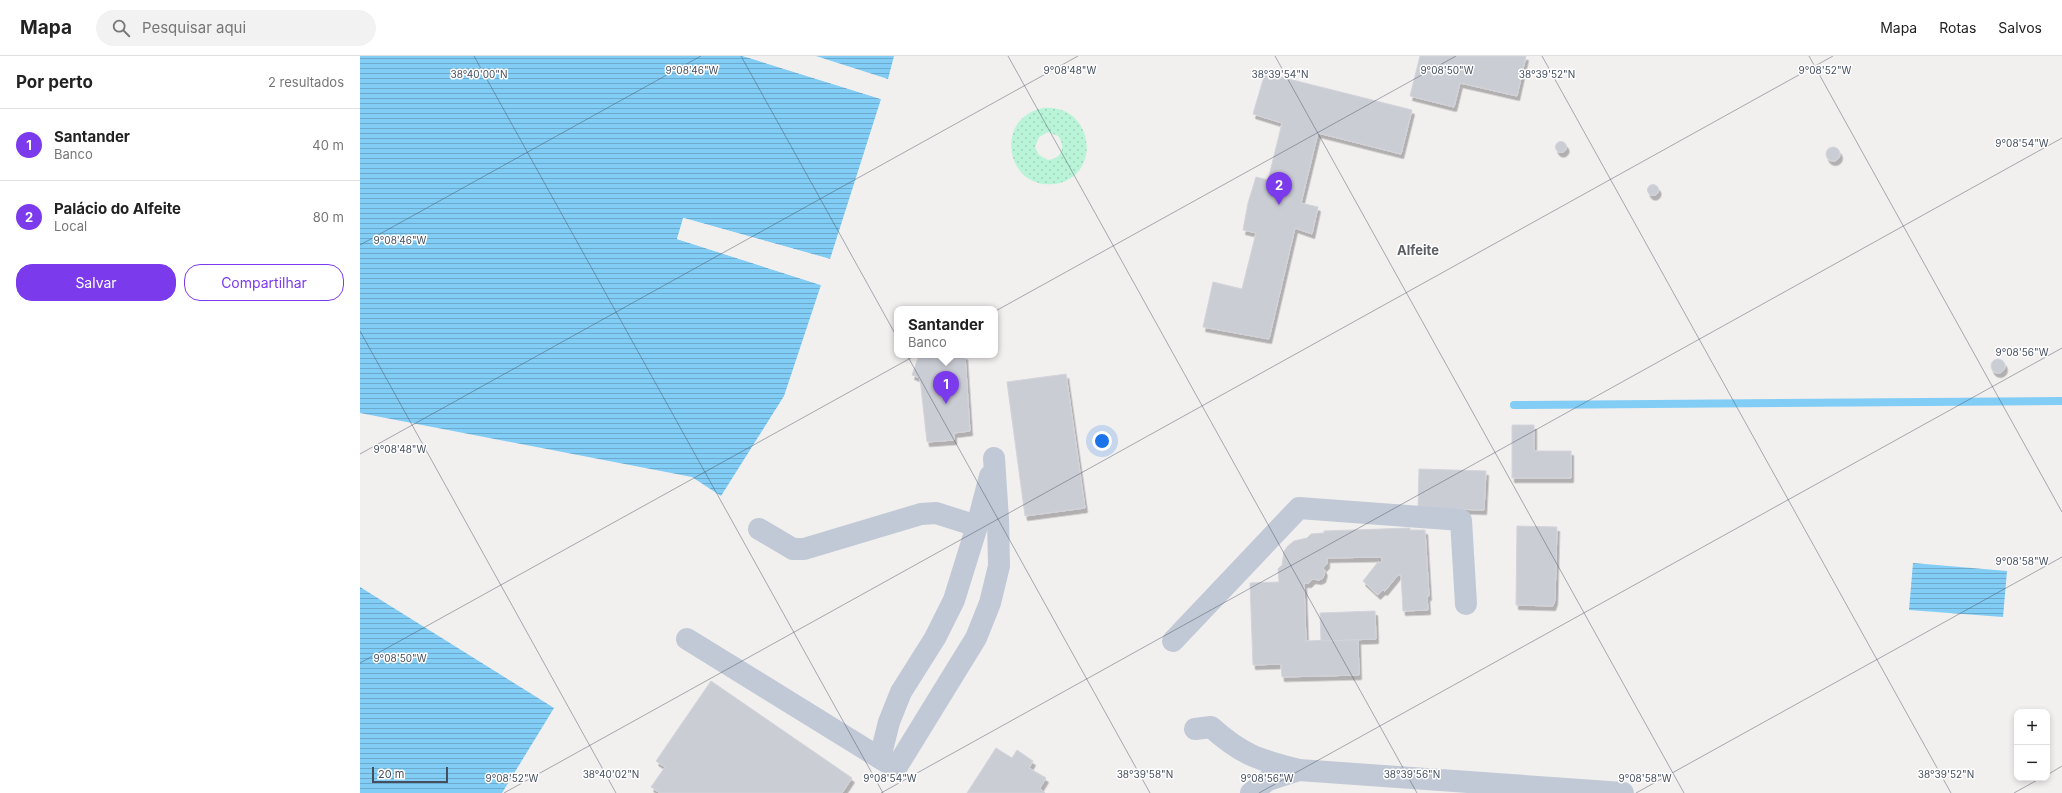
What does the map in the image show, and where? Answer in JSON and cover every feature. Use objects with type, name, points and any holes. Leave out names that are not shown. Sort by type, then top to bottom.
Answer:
[{"type":"lane","points":[[994,458],[999,566],[990,603],[976,638],[888,763],[889,722],[901,692],[935,638],[954,600],[977,526],[994,458]]},
{"type":"lane","points":[[1173,641],[1298,508],[1460,520],[1466,604]]},
{"type":"lane","points":[[759,529],[792,549],[804,549],[921,514],[936,513],[977,526]]},
{"type":"lane","points":[[687,639],[888,763]]},
{"type":"lane","points":[[1195,729],[1211,727],[1240,751],[1257,759],[1299,770],[1623,793]]},
{"type":"lane","points":[[1251,793],[1268,780],[1299,770]]},
{"type":"green space","points":[[1043,108],[1060,110],[1074,117],[1082,128],[1086,142],[1086,156],[1080,169],[1070,179],[1054,184],[1038,183],[1025,176],[1016,165],[1012,152],[1012,138],[1017,125],[1027,114]],"holes":[[[1048,132],[1058,136],[1062,144],[1059,155],[1048,160],[1039,155],[1035,147],[1039,137]]]},
{"type":"water","points":[[360,56],[743,56],[881,99],[830,259],[684,218],[677,239],[821,285],[784,396],[721,496],[692,477],[360,413]]},
{"type":"water","points":[[816,56],[894,56],[888,79]]},
{"type":"water","points":[[1913,563],[2007,571],[2003,617],[1909,610]]},
{"type":"water","points":[[360,587],[554,708],[502,793],[360,793]]},
{"type":"pier","points":[[743,56],[750,56],[882,98],[881,99]]},
{"type":"pier","points":[[683,218],[830,259],[829,261],[685,221],[679,237],[822,283],[821,285],[677,239]]},
{"type":"building","points":[[1420,56],[1526,56],[1517,96],[1460,83],[1454,107],[1410,96]]},
{"type":"building","points":[[1265,73],[1412,110],[1401,154],[1318,133],[1301,203],[1318,207],[1312,234],[1295,228],[1269,339],[1203,327],[1213,282],[1242,289],[1256,233],[1243,230],[1248,203],[1256,177],[1268,180],[1282,123],[1253,114]]},
{"type":"building","points":[[1559,142],[1563,142],[1565,143],[1565,151],[1559,152],[1556,149],[1556,145]]},
{"type":"building","points":[[1833,147],[1838,149],[1840,154],[1838,159],[1833,161],[1828,159],[1826,154],[1828,149]]},
{"type":"building","points":[[1651,185],[1655,185],[1657,186],[1657,194],[1651,195],[1648,192],[1648,188]]},
{"type":"building","points":[[918,358],[965,358],[970,431],[954,433],[954,440],[927,442],[920,378],[912,375]]},
{"type":"building","points":[[1998,359],[2003,361],[2005,366],[2003,371],[1998,373],[1993,371],[1991,366],[1993,361]]},
{"type":"building","points":[[1066,374],[1085,508],[1025,516],[1007,382]]},
{"type":"building","points":[[1512,425],[1534,425],[1534,451],[1571,451],[1571,478],[1512,478]]},
{"type":"building","points":[[1419,469],[1486,471],[1484,510],[1418,508]]},
{"type":"building","points":[[1517,526],[1557,527],[1555,600],[1553,606],[1516,605]]},
{"type":"building","points":[[1410,528],[1410,530],[1425,530],[1429,596],[1427,596],[1428,610],[1403,611],[1401,575],[1398,575],[1385,591],[1383,590],[1378,595],[1363,581],[1378,562],[1380,563],[1382,561],[1382,557],[1327,558],[1327,564],[1323,568],[1325,571],[1323,578],[1319,580],[1313,579],[1309,583],[1304,583],[1306,641],[1358,639],[1359,675],[1282,677],[1281,664],[1253,665],[1250,583],[1279,582],[1278,569],[1282,565],[1284,551],[1288,546],[1294,541],[1307,538],[1311,534],[1324,533],[1324,531]]},
{"type":"building","points":[[1375,611],[1376,639],[1321,641],[1320,613]]},
{"type":"building","points":[[711,681],[852,778],[842,793],[660,793],[651,787],[665,767],[656,761]]},
{"type":"building","points":[[996,748],[1012,758],[1017,750],[1033,761],[1029,768],[1046,778],[1040,788],[1045,793],[967,793]]},
{"type":"waterway","points":[[1514,405],[2062,401]]},
{"type":"place","name":"Palácio do Alfeite","points":[[1279,205]]},
{"type":"place","name":"Santander","points":[[946,404]]},
{"type":"district","name":"Alfeite","points":[[1418,250]]}]
